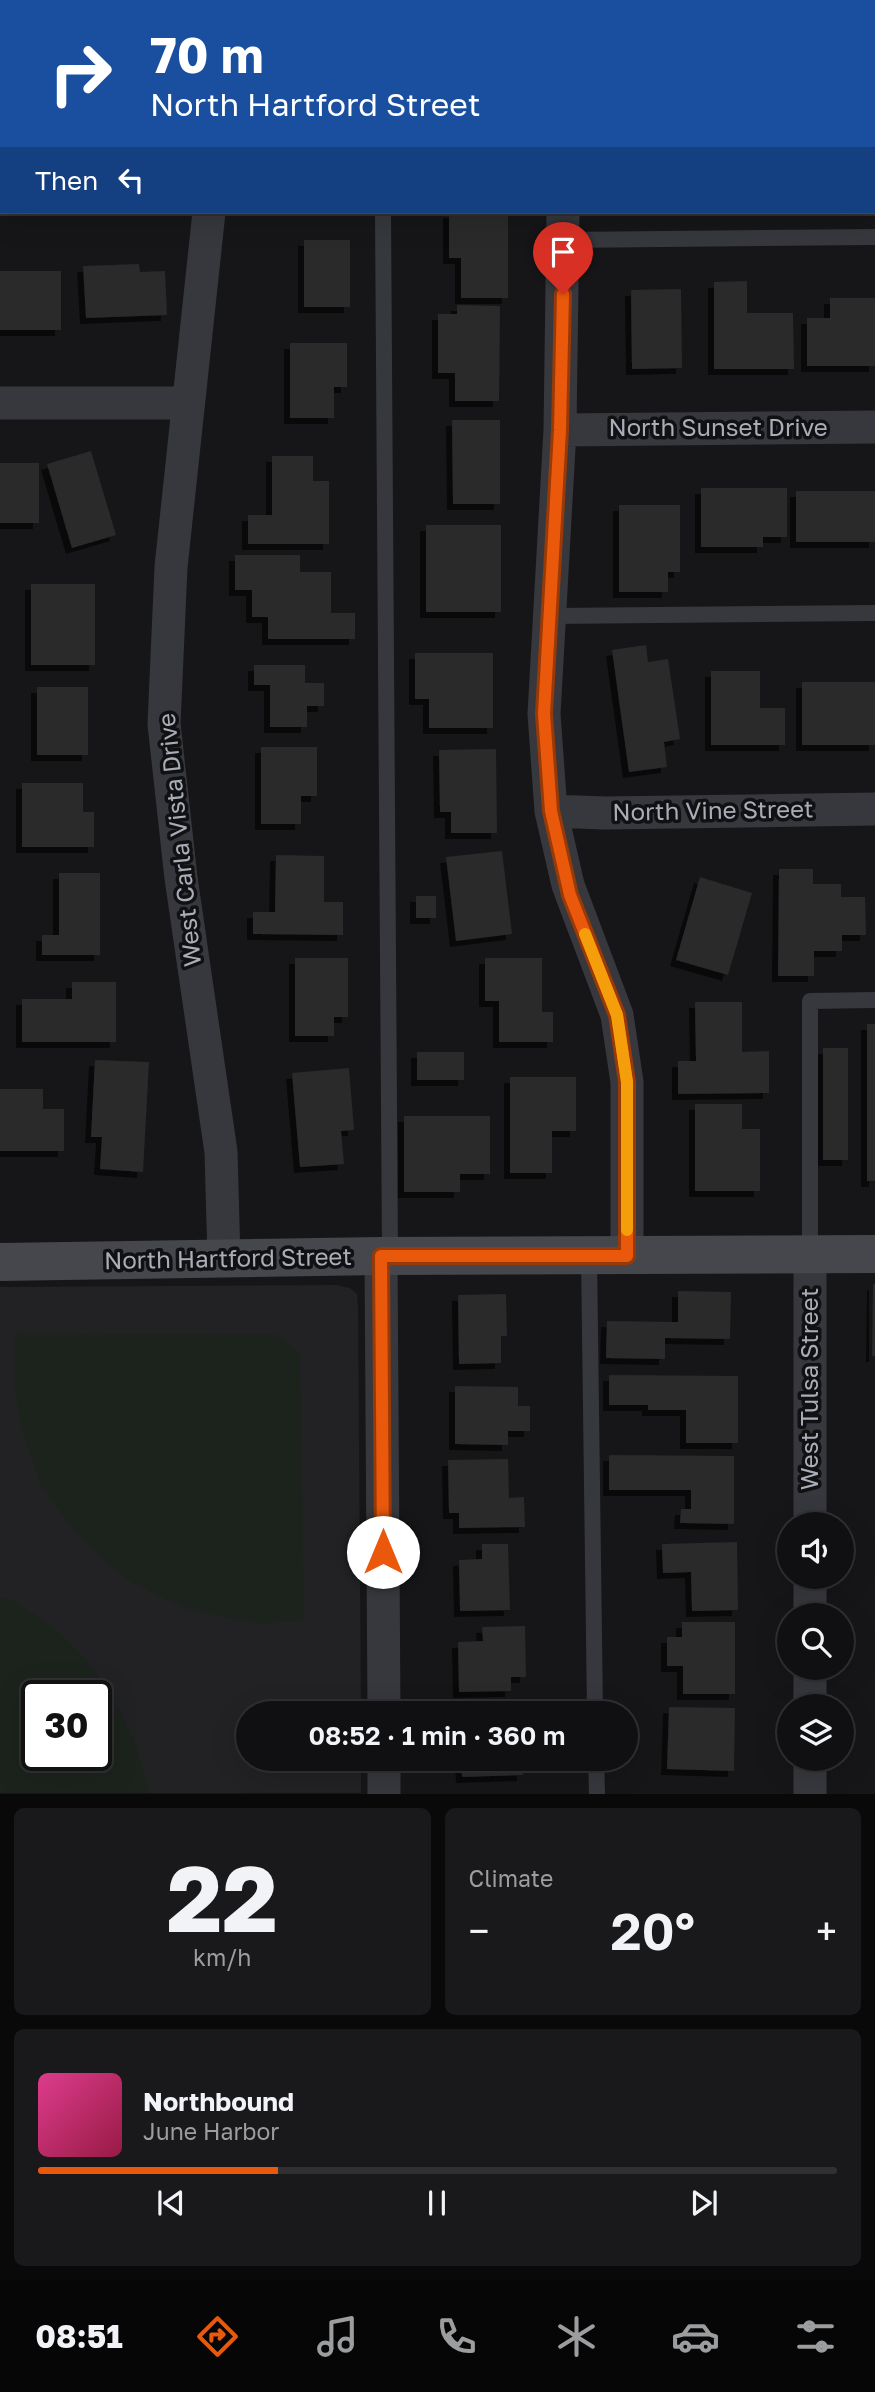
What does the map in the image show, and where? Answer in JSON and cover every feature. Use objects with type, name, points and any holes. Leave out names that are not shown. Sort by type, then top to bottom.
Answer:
[{"type":"street","name":"West Carla Vista Drive","points":[[209,214],[171,567],[164,724],[183,892],[221,1152],[224,1259]]},
{"type":"street","points":[[563,226],[560,430],[544,714],[551,811],[570,895],[617,1015],[627,1082],[627,1256]]},
{"type":"street","points":[[0,403],[188,403]]},
{"type":"street","name":"North Sunset Drive","points":[[560,430],[875,427]]},
{"type":"street","name":"North Vine Street","points":[[551,811],[605,813],[875,809]]},
{"type":"street","name":"North Hartford Street","points":[[0,1262],[386,1256],[875,1254]]},
{"type":"street","name":"West Tulsa Street","points":[[810,1255],[810,1512]]},
{"type":"street","points":[[384,1701],[386,1256]]},
{"type":"street","points":[[384,1771],[384,1794]]},
{"type":"street","points":[[810,1771],[810,1794]]},
{"type":"lane","points":[[383,214],[386,1256]]},
{"type":"lane","points":[[563,226],[875,237]]},
{"type":"lane","points":[[550,616],[875,613]]},
{"type":"lane","points":[[810,1255],[810,1001],[875,1000]]},
{"type":"lane","points":[[589,1256],[596,1701]]},
{"type":"lane","points":[[596,1771],[597,1794]]},
{"type":"shaded area","points":[[337,1285],[350,1288],[357,1294],[358,1306],[361,1701],[236,1701],[236,1771],[361,1771],[361,1793],[0,1793],[0,1287]]},
{"type":"shaded area","points":[[15,1333],[280,1335],[300,1354],[304,1620],[259,1624],[187,1609],[125,1579],[78,1535],[42,1488],[21,1428],[14,1384]]},
{"type":"shaded area","points":[[0,1597],[19,1604],[51,1627],[72,1645],[100,1680],[21,1680],[21,1771],[112,1771],[112,1698],[133,1740],[149,1793],[0,1793]]},
{"type":"building","points":[[449,214],[508,214],[508,298],[461,298],[461,258],[449,258]]},
{"type":"building","points":[[304,240],[350,240],[350,307],[304,307]]},
{"type":"building","points":[[139,264],[140,272],[165,271],[167,315],[86,318],[83,266]]},
{"type":"building","points":[[0,271],[61,271],[61,330],[0,330]]},
{"type":"building","points":[[747,281],[747,313],[793,313],[794,369],[714,369],[714,282]]},
{"type":"building","points":[[681,289],[682,368],[632,369],[631,290]]},
{"type":"building","points":[[830,298],[875,298],[875,366],[807,366],[807,318],[830,318]]},
{"type":"building","points":[[457,305],[500,306],[499,401],[455,401],[455,373],[438,373],[438,314],[457,314]]},
{"type":"building","points":[[290,343],[347,343],[347,387],[334,387],[334,418],[290,418]]},
{"type":"building","points":[[452,420],[500,420],[500,504],[453,504]]},
{"type":"building","points":[[91,451],[116,535],[72,548],[47,464]]},
{"type":"building","points":[[272,456],[313,456],[313,481],[329,481],[329,544],[248,544],[248,515],[272,515]]},
{"type":"building","points":[[0,463],[39,463],[39,523],[0,523]]},
{"type":"building","points":[[701,488],[787,488],[787,537],[763,537],[763,547],[701,547]]},
{"type":"building","points":[[796,491],[875,491],[875,542],[796,542]]},
{"type":"building","points":[[619,505],[680,505],[680,572],[668,572],[668,592],[619,592]]},
{"type":"building","points":[[426,525],[501,525],[501,612],[426,612]]},
{"type":"building","points":[[235,555],[300,555],[300,572],[331,572],[331,613],[355,613],[355,639],[268,639],[268,617],[252,617],[252,590],[235,590]]},
{"type":"building","points":[[31,584],[95,584],[95,665],[31,665]]},
{"type":"building","points":[[646,645],[648,662],[668,659],[680,739],[664,742],[667,767],[629,772],[612,650]]},
{"type":"building","points":[[415,653],[493,653],[493,728],[429,728],[429,699],[415,699]]},
{"type":"building","points":[[254,665],[305,665],[305,683],[324,683],[324,706],[307,706],[307,727],[270,727],[270,685],[254,685]]},
{"type":"building","points":[[711,671],[760,671],[760,708],[785,708],[785,745],[711,745]]},
{"type":"building","points":[[802,682],[875,682],[875,745],[802,745]]},
{"type":"building","points":[[37,687],[88,687],[88,755],[37,755]]},
{"type":"building","points":[[261,747],[317,747],[317,796],[301,796],[301,824],[261,824]]},
{"type":"building","points":[[496,749],[497,833],[451,833],[451,812],[440,812],[439,750]]},
{"type":"building","points":[[22,783],[83,783],[83,812],[94,812],[94,847],[22,847]]},
{"type":"building","points":[[502,851],[512,934],[456,941],[446,857]]},
{"type":"building","points":[[276,855],[324,856],[324,902],[343,902],[343,935],[253,934],[253,912],[275,912]]},
{"type":"building","points":[[779,869],[813,869],[813,884],[841,884],[841,897],[865,897],[866,935],[842,935],[842,951],[814,951],[814,976],[778,976]]},
{"type":"building","points":[[59,873],[100,873],[100,955],[42,955],[42,935],[59,935]]},
{"type":"building","points":[[700,877],[752,893],[728,975],[676,960]]},
{"type":"building","points":[[416,896],[436,896],[436,918],[416,918]]},
{"type":"building","points":[[295,958],[348,958],[348,1017],[334,1017],[334,1036],[295,1036]]},
{"type":"building","points":[[485,958],[542,958],[542,1012],[553,1012],[553,1042],[499,1042],[499,1001],[485,1001]]},
{"type":"building","points":[[72,982],[116,982],[116,1042],[22,1042],[22,999],[72,999]]},
{"type":"building","points":[[695,1002],[742,1002],[742,1052],[769,1051],[769,1093],[678,1094],[678,1061],[696,1061]]},
{"type":"building","points":[[867,1024],[875,1024],[875,1181],[867,1181]]},
{"type":"building","points":[[823,1048],[848,1048],[848,1160],[823,1160]]},
{"type":"building","points":[[417,1052],[464,1052],[464,1080],[417,1080]]},
{"type":"building","points":[[95,1060],[149,1062],[143,1172],[100,1169],[102,1137],[91,1137]]},
{"type":"building","points":[[349,1068],[354,1130],[341,1131],[344,1164],[300,1167],[292,1073]]},
{"type":"building","points":[[510,1077],[576,1077],[576,1131],[552,1131],[552,1173],[510,1173]]},
{"type":"building","points":[[0,1089],[43,1089],[43,1109],[64,1109],[64,1151],[0,1151]]},
{"type":"building","points":[[695,1104],[742,1104],[742,1129],[760,1129],[760,1191],[695,1191]]},
{"type":"building","points":[[404,1116],[490,1116],[490,1174],[460,1174],[460,1192],[404,1192]]},
{"type":"building","points":[[875,1284],[875,1356],[872,1356]]},
{"type":"building","points":[[678,1291],[731,1292],[730,1339],[665,1338],[665,1359],[606,1358],[607,1321],[678,1322]]},
{"type":"building","points":[[506,1294],[507,1336],[501,1336],[501,1363],[459,1364],[458,1295]]},
{"type":"building","points":[[609,1375],[738,1376],[738,1443],[686,1443],[686,1410],[648,1410],[648,1405],[609,1405]]},
{"type":"building","points":[[455,1386],[518,1387],[518,1406],[530,1406],[530,1431],[508,1431],[508,1445],[455,1444]]},
{"type":"building","points":[[609,1455],[734,1456],[734,1524],[680,1523],[681,1509],[691,1509],[691,1490],[609,1490]]},
{"type":"building","points":[[508,1459],[509,1498],[524,1497],[525,1527],[459,1528],[459,1513],[449,1513],[448,1460]]},
{"type":"building","points":[[737,1542],[738,1610],[692,1611],[691,1572],[663,1573],[662,1544]]},
{"type":"building","points":[[482,1544],[508,1544],[510,1610],[460,1611],[459,1560],[482,1559]]},
{"type":"building","points":[[682,1622],[735,1622],[735,1694],[683,1694],[683,1666],[667,1666],[667,1637],[682,1637]]},
{"type":"building","points":[[525,1626],[526,1677],[511,1677],[511,1691],[459,1692],[458,1642],[483,1641],[482,1627]]},
{"type":"building","points":[[669,1707],[735,1708],[734,1771],[667,1769]]},
{"type":"building","points":[[462,1771],[523,1771],[523,1775],[462,1777]]},
{"type":"slow traffic","points":[[585,934],[617,1015],[627,1082],[627,1230]]},
{"type":"route","points":[[383,1552],[381,1256],[627,1256],[627,1082],[617,1015],[570,895],[551,811],[544,714],[560,430],[563,294]]}]
